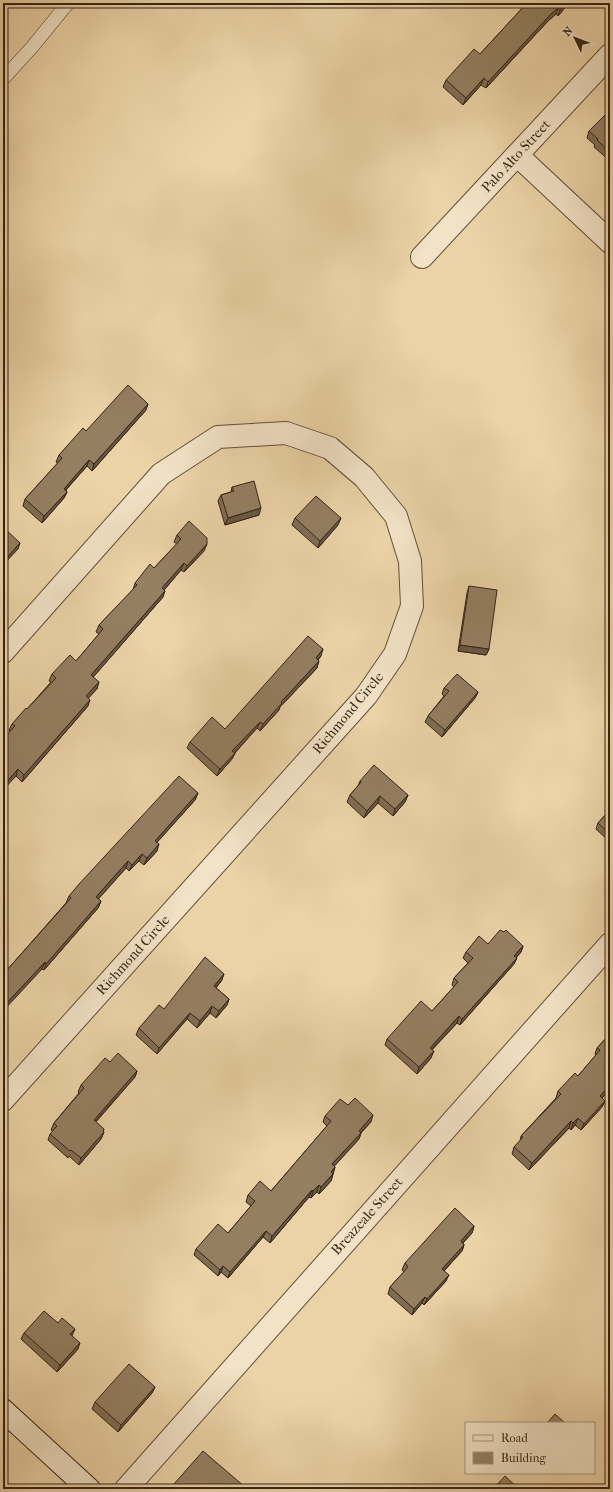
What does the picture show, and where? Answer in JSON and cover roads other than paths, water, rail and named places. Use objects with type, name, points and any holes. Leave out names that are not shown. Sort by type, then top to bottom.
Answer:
[{"type":"street","name":"Palo Alto Street","points":[[422,257],[610,55]]},
{"type":"street","points":[[517,155],[610,242]]},
{"type":"street","name":"Richmond Circle","points":[[3,652],[161,474],[218,437],[286,433],[330,448],[364,477],[396,516],[410,561],[412,606],[395,654],[366,696],[3,1100]]},
{"type":"street","name":"Breazeale Street","points":[[126,1489],[610,944]]},
{"type":"street","points":[[3,1410],[89,1489]]},
{"type":"lane","points":[[3,79],[34,46],[68,3]]}]
